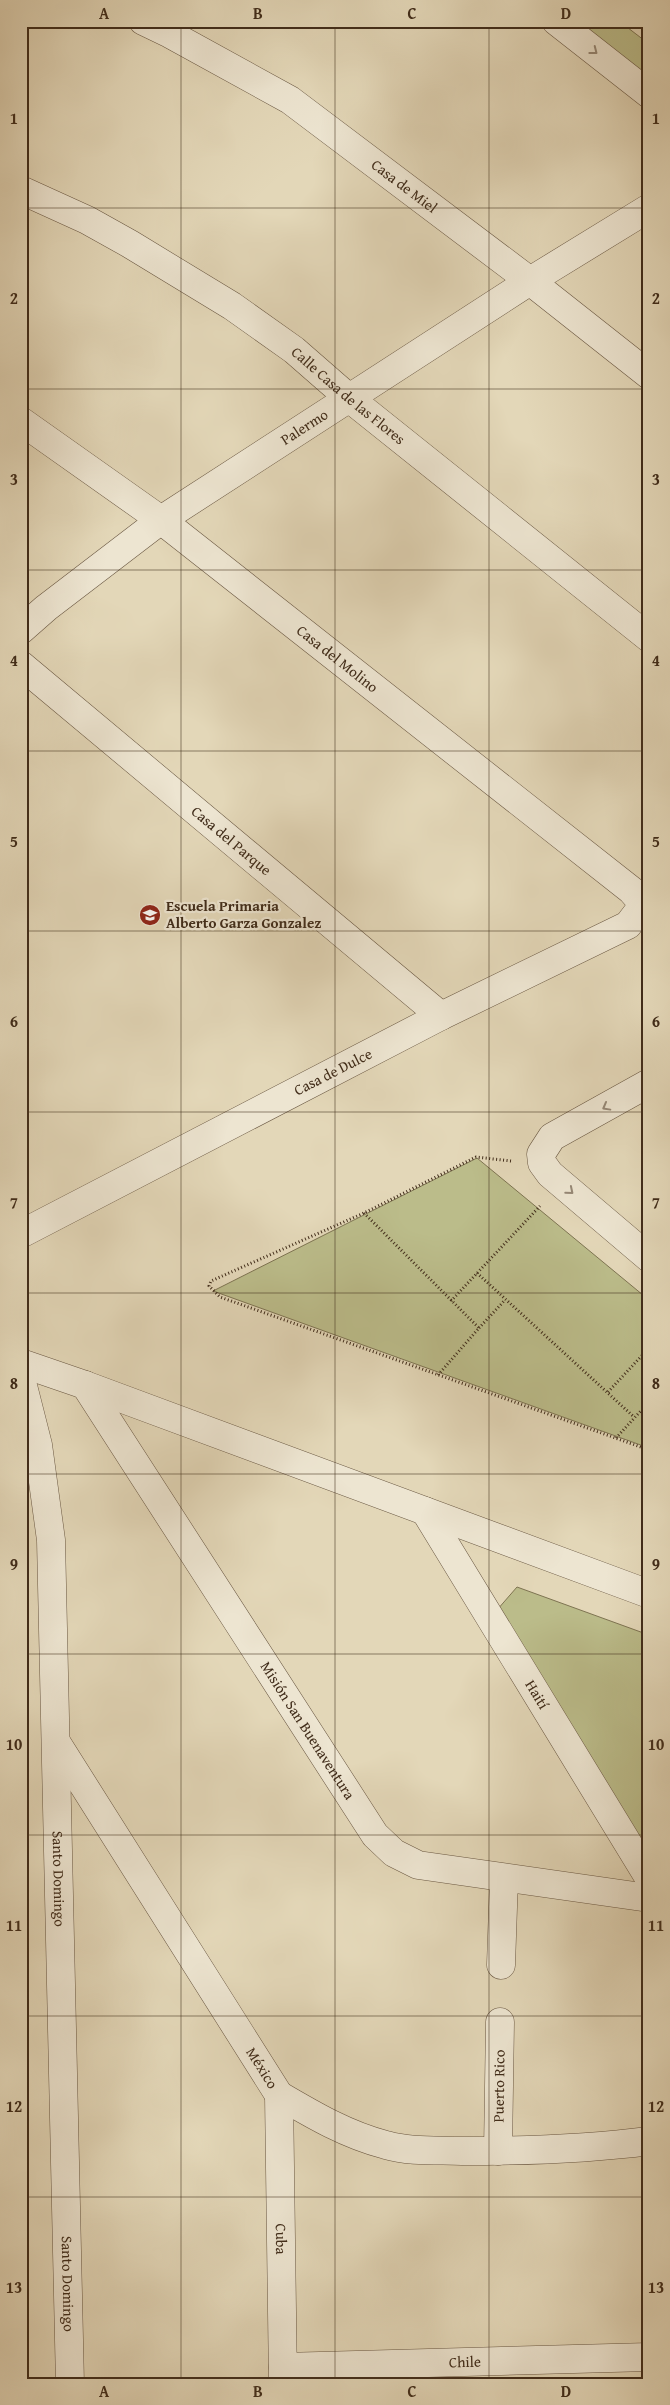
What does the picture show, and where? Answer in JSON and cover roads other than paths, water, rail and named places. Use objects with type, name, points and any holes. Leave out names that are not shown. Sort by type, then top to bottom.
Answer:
[{"type":"street","name":"Casa de Miel","points":[[143,21],[290,100],[530,281],[649,375]]},
{"type":"street","points":[[556,21],[649,94]]},
{"type":"street","name":"Calle Casa de las Flores","points":[[21,190],[87,220],[232,306],[294,350],[349,398],[649,638]]},
{"type":"street","name":"Palermo","points":[[21,630],[46,608],[161,520],[530,281],[649,208]]},
{"type":"street","name":"Casa del Molino","points":[[21,422],[34,428],[161,520],[631,890],[638,898],[641,908]]},
{"type":"street","name":"Casa del Parque","points":[[21,665],[441,1016]]},
{"type":"street","name":"Casa de Dulce","points":[[21,1234],[441,1016],[628,925],[641,908]]},
{"type":"street","points":[[649,1083],[552,1137],[541,1159],[562,1184],[649,1258]]},
{"type":"street","points":[[21,1363],[86,1385],[649,1594]]},
{"type":"street","name":"Santo Domingo","points":[[21,1378],[38,1445],[51,1540],[58,1745],[70,2384]]},
{"type":"street","name":"Misión San Buenaventura","points":[[86,1385],[375,1835],[394,1853],[418,1865],[649,1898]]},
{"type":"street","name":"Haití","points":[[425,1511],[649,1878]]},
{"type":"street","name":"México","points":[[58,1745],[279,2095],[325,2122],[386,2145],[415,2150],[498,2151],[620,2145],[649,2141]]},
{"type":"street","points":[[502,1965],[504,1878]]},
{"type":"street","name":"Puerto Rico","points":[[498,2151],[500,2022]]},
{"type":"street","name":"Cuba","points":[[279,2095],[283,2375]]},
{"type":"street","name":"Chile","points":[[283,2375],[649,2357]]},
{"type":"place","name":"Escuela Primaria Alberto Garza Gonzalez","points":[[150,915]]}]
